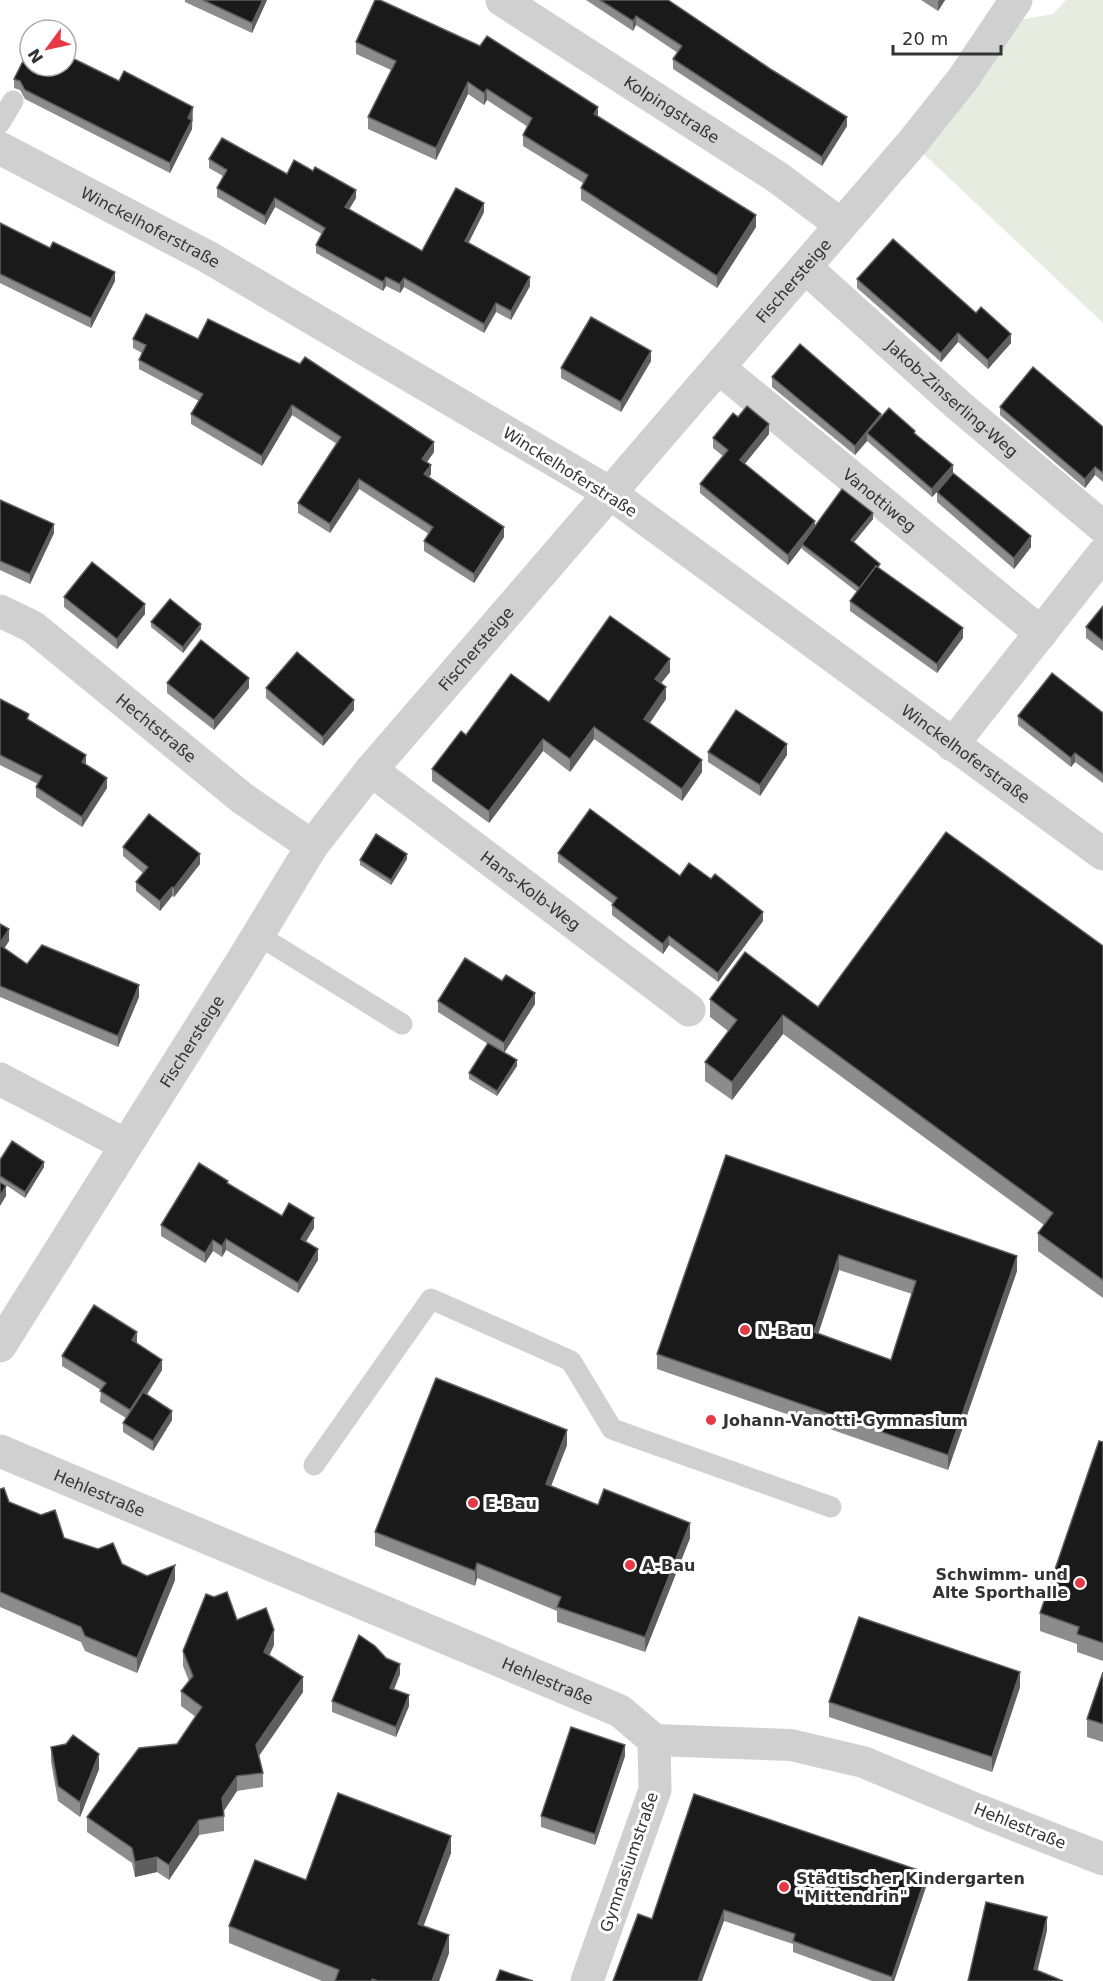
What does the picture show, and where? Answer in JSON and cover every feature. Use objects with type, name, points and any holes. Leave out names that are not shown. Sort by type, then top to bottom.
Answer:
[{"type":"street","name":"Kolpingstraße","points":[[502,0],[777,177],[840,224]]},
{"type":"street","name":"Fischersteige","points":[[0,1346],[258,936],[312,846],[371,770],[912,143],[963,79],[1016,0]]},
{"type":"street","name":"Winckelhoferstraße","points":[[0,148],[208,257],[610,493],[1103,854]]},
{"type":"street","name":"Jakob-Zinserling-Weg","points":[[806,268],[957,404],[1103,527]]},
{"type":"street","name":"Vanottiweg","points":[[718,368],[1041,633]]},
{"type":"street","points":[[952,745],[1103,554]]},
{"type":"street","name":"Hechtstraße","points":[[0,611],[33,627],[242,798],[312,846]]},
{"type":"street","name":"Hans-Kolb-Weg","points":[[371,770],[689,1010]]},
{"type":"street","points":[[0,1079],[126,1145]]},
{"type":"street","name":"Hehlestraße","points":[[0,1451],[620,1711],[654,1740],[791,1744],[863,1762],[1103,1859]]},
{"type":"street","name":"Gymnasiumstraße","points":[[587,1981],[655,1790],[654,1740]]},
{"type":"lane","points":[[0,123],[12,101]]},
{"type":"lane","points":[[258,936],[402,1024]]},
{"type":"lane","points":[[314,1465],[431,1299],[571,1361],[612,1429],[831,1507]]},
{"type":"shaded area","points":[[1066,0],[1103,0],[1103,323],[912,143],[1001,23],[1053,14]]},
{"type":"building","points":[[203,0],[263,0],[252,23]]},
{"type":"building","points":[[375,0],[380,0],[480,46],[487,36],[598,107],[594,114],[756,215],[717,276],[581,188],[588,175],[523,135],[532,118],[487,89],[484,93],[468,82],[436,148],[368,117],[396,61],[356,42]]},
{"type":"building","points":[[600,0],[668,0],[847,117],[822,157],[673,59],[682,46],[636,16],[633,21]]},
{"type":"building","points":[[78,61],[119,81],[124,71],[193,107],[188,118],[192,120],[170,163],[25,90],[20,81],[14,79],[18,71],[18,78],[78,78]]},
{"type":"building","points":[[222,138],[287,174],[294,160],[313,171],[315,167],[356,190],[345,207],[422,251],[456,188],[484,203],[465,241],[530,277],[511,311],[496,303],[484,324],[404,278],[400,284],[386,277],[383,282],[316,245],[325,228],[275,198],[265,216],[217,188],[227,170],[209,159]]},
{"type":"building","points":[[0,223],[50,248],[53,242],[115,272],[91,318],[0,274]]},
{"type":"building","points":[[893,239],[976,313],[981,307],[1011,334],[988,360],[958,333],[941,353],[857,279]]},
{"type":"building","points":[[146,314],[198,339],[208,319],[300,364],[305,357],[434,442],[422,459],[431,465],[424,474],[504,527],[474,574],[424,541],[433,527],[359,479],[330,524],[298,503],[341,437],[292,405],[262,456],[191,414],[203,394],[139,360],[146,345],[133,339]]},
{"type":"building","points":[[591,317],[651,351],[621,402],[561,368]]},
{"type":"building","points":[[800,344],[881,414],[855,446],[772,377]]},
{"type":"building","points":[[1033,367],[1103,427],[1103,473],[1095,467],[1085,479],[1000,407]]},
{"type":"building","points":[[747,406],[769,424],[740,460],[815,521],[788,555],[700,484],[728,450],[713,438],[733,413],[738,417]]},
{"type":"building","points":[[889,408],[915,431],[914,433],[953,465],[932,489],[867,433]]},
{"type":"building","points":[[953,473],[1031,536],[1014,558],[937,492]]},
{"type":"building","points":[[842,489],[873,513],[851,540],[880,564],[860,588],[802,544]]},
{"type":"building","points":[[0,500],[54,524],[30,574],[0,561]]},
{"type":"building","points":[[92,562],[145,604],[117,639],[64,597]]},
{"type":"building","points":[[876,566],[963,628],[937,664],[850,601]]},
{"type":"building","points":[[170,599],[201,624],[183,647],[151,622]]},
{"type":"building","points":[[1103,606],[1103,641],[1086,627]]},
{"type":"building","points":[[610,616],[670,659],[655,679],[666,687],[644,719],[702,760],[682,789],[594,727],[570,759],[543,739],[489,811],[432,769],[461,731],[466,735],[511,674],[549,702]]},
{"type":"building","points":[[201,640],[249,678],[214,720],[167,683]]},
{"type":"building","points":[[297,652],[354,700],[323,737],[266,688]]},
{"type":"building","points":[[1052,673],[1103,713],[1103,774],[1075,753],[1071,758],[1018,716]]},
{"type":"building","points":[[0,699],[29,714],[27,719],[86,755],[82,762],[107,778],[82,817],[36,787],[42,776],[0,755]]},
{"type":"building","points":[[736,710],[787,744],[760,785],[708,752]]},
{"type":"building","points":[[590,809],[680,876],[689,863],[711,879],[715,874],[763,912],[718,973],[669,936],[663,944],[612,905],[617,898],[558,853]]},
{"type":"building","points":[[149,814],[200,854],[174,888],[172,887],[160,901],[136,882],[148,867],[123,847]]},
{"type":"building","points":[[946,832],[1103,946],[1103,1280],[1038,1233],[1053,1213],[783,1015],[732,1082],[705,1062],[737,1020],[710,999],[745,952],[818,1007]]},
{"type":"building","points":[[376,834],[407,854],[391,880],[360,860]]},
{"type":"building","points":[[0,924],[9,929],[0,943]]},
{"type":"building","points":[[0,945],[27,964],[42,945],[139,985],[118,1036],[0,986]]},
{"type":"building","points":[[465,958],[502,981],[506,975],[535,993],[504,1043],[438,1001]]},
{"type":"building","points":[[488,1043],[517,1060],[497,1091],[469,1073]]},
{"type":"building","points":[[12,1141],[44,1162],[25,1192],[0,1176],[0,1160]]},
{"type":"building","name":"N-Bau","points":[[726,1155],[1017,1256],[948,1455],[657,1354]],"holes":[[[839,1255],[916,1281],[891,1360],[814,1332]]]},
{"type":"building","points":[[199,1163],[282,1216],[289,1203],[314,1218],[301,1239],[318,1249],[298,1283],[226,1239],[222,1246],[213,1240],[205,1253],[161,1225]]},
{"type":"building","points":[[0,1182],[6,1186],[0,1196]]},
{"type":"building","points":[[94,1305],[137,1332],[132,1340],[162,1360],[130,1410],[100,1391],[106,1383],[62,1356]]},
{"type":"building","name":"E-Bau","points":[[436,1378],[567,1430],[546,1484],[598,1505],[604,1489],[690,1523],[645,1637],[557,1607],[561,1597],[477,1563],[475,1571],[375,1532]]},
{"type":"building","points":[[143,1392],[172,1411],[153,1441],[123,1423]]},
{"type":"building","name":"Schwimm- und Alte Sporthalle","points":[[1099,1441],[1103,1442],[1103,1643],[1077,1634],[1079,1627],[1040,1613]]},
{"type":"building","points":[[4,1488],[9,1502],[41,1515],[55,1510],[64,1538],[98,1549],[113,1543],[122,1564],[147,1576],[175,1565],[137,1658],[85,1636],[81,1627],[0,1592],[0,1489]]},
{"type":"building","points":[[227,1592],[237,1620],[266,1608],[274,1630],[264,1652],[303,1677],[256,1745],[263,1773],[237,1776],[222,1798],[224,1816],[199,1820],[169,1865],[157,1857],[135,1862],[132,1848],[87,1817],[139,1748],[177,1744],[202,1707],[181,1691],[193,1676],[183,1651],[206,1594],[214,1597]]},
{"type":"building","points":[[859,1617],[1020,1672],[992,1757],[829,1702]]},
{"type":"building","points":[[359,1635],[375,1646],[386,1658],[400,1664],[390,1688],[409,1695],[396,1727],[332,1701]]},
{"type":"building","points":[[1103,1672],[1103,1724],[1087,1719]]},
{"type":"building","points":[[571,1727],[625,1745],[595,1834],[541,1816]]},
{"type":"building","points":[[73,1735],[99,1754],[80,1802],[58,1786],[51,1747],[66,1744]]},
{"type":"building","points":[[338,1793],[451,1836],[418,1924],[449,1935],[432,1981],[372,1979],[372,1981],[335,1981],[339,1970],[229,1926],[255,1860],[306,1880]]},
{"type":"building","points":[[694,1794],[927,1873],[892,1977],[793,1941],[795,1934],[724,1910],[698,1981],[613,1981],[638,1914],[652,1919]]},
{"type":"building","points":[[986,1902],[1047,1917],[1034,1969],[1063,1981],[968,1981]]},
{"type":"building","points":[[500,1970],[533,1981],[496,1981]]},
{"type":"place","name":"N-Bau","points":[[745,1330]]},
{"type":"place","name":"Johann-Vanotti-Gymnasium","points":[[711,1420]]},
{"type":"place","name":"E-Bau","points":[[473,1503]]},
{"type":"place","name":"A-Bau","points":[[630,1565]]},
{"type":"place","name":"Schwimm- und Alte Sporthalle","points":[[1080,1583]]},
{"type":"place","name":"Städtischer Kindergarten \"Mittendrin\"","points":[[784,1887]]}]
